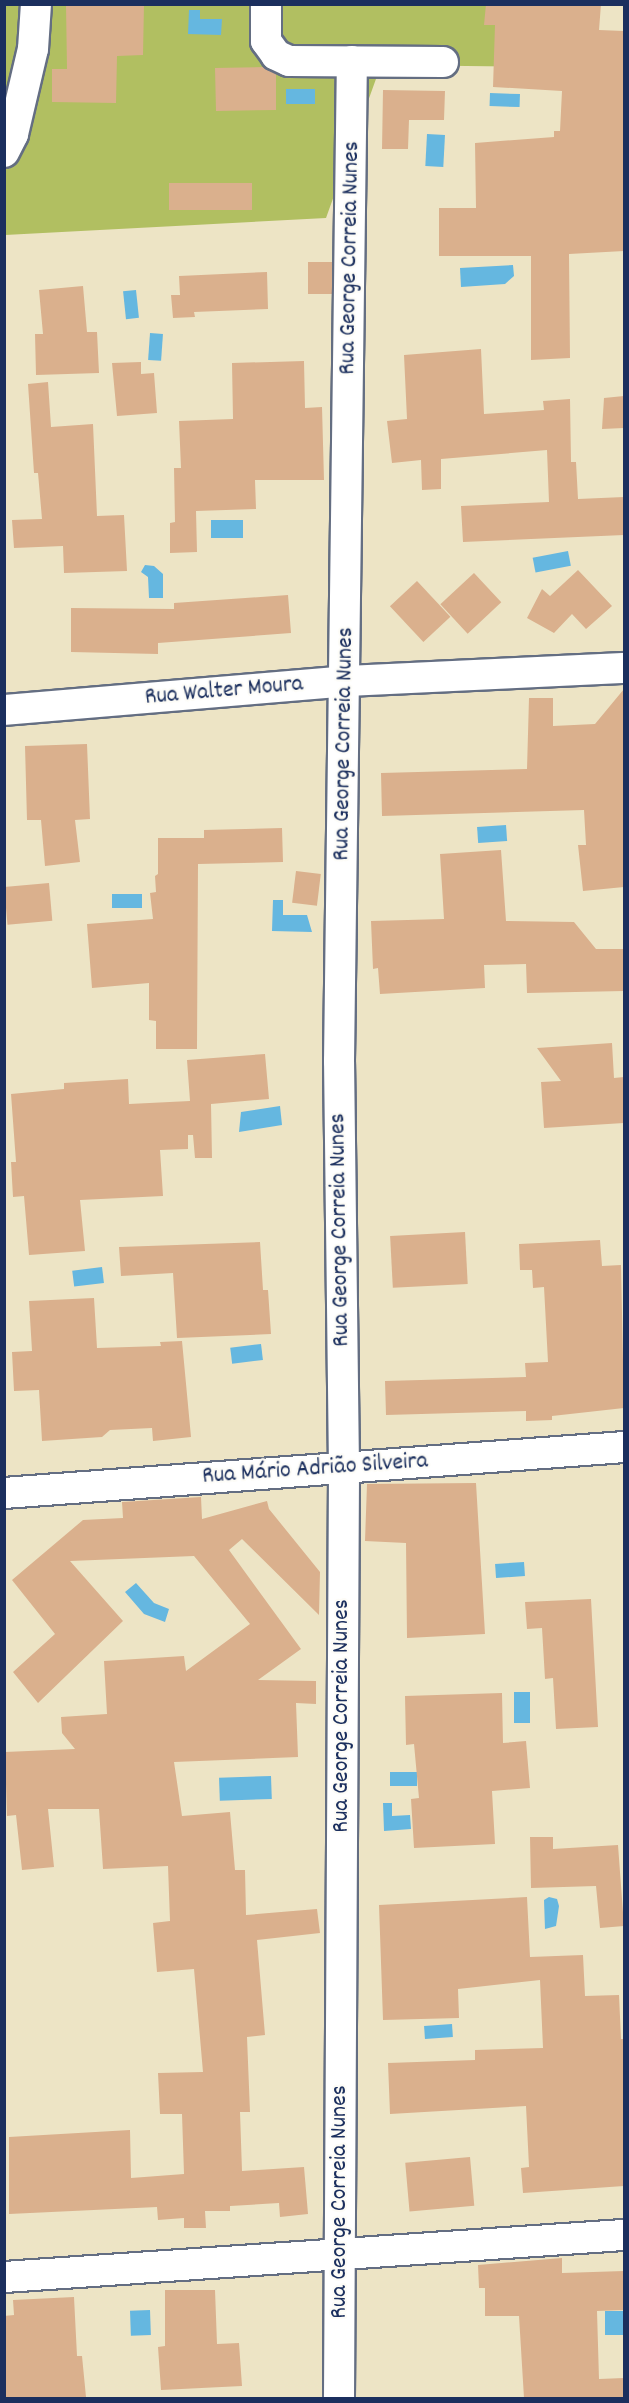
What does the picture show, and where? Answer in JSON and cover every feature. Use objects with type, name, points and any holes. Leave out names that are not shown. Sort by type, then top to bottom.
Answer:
[{"type":"street","points":[[4,152],[13,134],[33,49],[36,4]]},
{"type":"street","points":[[266,4],[266,41],[276,55],[289,61],[443,62]]},
{"type":"street","name":"Rua George Correia Nunes","points":[[339,2398],[344,1468],[339,1061],[346,681],[352,61]]},
{"type":"street","name":"Rua Walter Moura","points":[[4,710],[346,681],[624,668]]},
{"type":"street","name":"Rua Mário Adrião Silveira","points":[[4,1493],[624,1446]]},
{"type":"street","points":[[4,2277],[341,2251],[624,2235]]},
{"type":"green space","points":[[5,5],[550,5],[546,67],[381,65],[326,218],[5,235]]},
{"type":"water","points":[[189,10],[200,10],[200,19],[222,19],[221,35],[188,34]]},
{"type":"water","points":[[286,89],[315,89],[315,104],[286,104]]},
{"type":"water","points":[[490,93],[520,94],[520,107],[490,106]]},
{"type":"water","points":[[427,134],[445,135],[443,167],[425,166]]},
{"type":"water","points":[[513,265],[514,276],[505,284],[461,287],[460,268]]},
{"type":"water","points":[[136,290],[139,318],[126,319],[123,291]]},
{"type":"water","points":[[150,333],[163,334],[161,361],[148,360]]},
{"type":"water","points":[[211,520],[243,520],[243,538],[211,538]]},
{"type":"water","points":[[568,551],[571,566],[536,573],[533,558]]},
{"type":"water","points":[[145,565],[154,566],[163,574],[163,598],[149,598],[148,577],[141,572]]},
{"type":"water","points":[[506,825],[507,841],[478,843],[477,827]]},
{"type":"water","points":[[112,894],[142,894],[142,908],[112,908]]},
{"type":"water","points":[[273,900],[283,900],[283,915],[307,915],[312,932],[272,931]]},
{"type":"water","points":[[280,1106],[282,1125],[239,1132],[241,1112]]},
{"type":"water","points":[[102,1267],[104,1283],[74,1287],[72,1271]]},
{"type":"water","points":[[261,1344],[263,1360],[232,1364],[230,1348]]},
{"type":"water","points":[[524,1562],[525,1576],[496,1578],[495,1564]]},
{"type":"water","points":[[136,1583],[154,1603],[169,1609],[165,1622],[144,1614],[125,1592]]},
{"type":"water","points":[[514,1692],[530,1692],[530,1723],[514,1723]]},
{"type":"water","points":[[390,1772],[417,1772],[417,1786],[390,1786]]},
{"type":"water","points":[[271,1776],[272,1799],[220,1801],[219,1778]]},
{"type":"water","points":[[383,1803],[392,1803],[392,1816],[410,1815],[411,1829],[384,1831]]},
{"type":"water","points":[[549,1897],[557,1899],[559,1906],[556,1926],[545,1929],[544,1900]]},
{"type":"water","points":[[452,2024],[453,2037],[425,2039],[424,2026]]},
{"type":"water","points":[[150,2310],[151,2335],[131,2336],[130,2311]]},
{"type":"water","points":[[605,2311],[624,2311],[624,2335],[605,2335]]},
{"type":"building","points":[[66,4],[144,4],[143,55],[117,56],[116,103],[52,102],[52,69],[67,69]]},
{"type":"building","points":[[486,4],[601,4],[599,30],[624,31],[624,251],[569,254],[570,358],[531,360],[531,256],[439,256],[439,208],[476,208],[475,143],[554,137],[554,131],[560,131],[562,91],[493,87],[495,25],[484,25]]},
{"type":"building","points":[[265,67],[276,74],[276,110],[216,111],[215,68]]},
{"type":"building","points":[[383,90],[445,91],[444,120],[409,120],[408,149],[382,149]]},
{"type":"building","points":[[169,183],[252,183],[252,210],[169,210]]},
{"type":"building","points":[[308,262],[332,262],[332,294],[308,294]]},
{"type":"building","points":[[267,272],[268,309],[194,312],[195,317],[173,318],[171,295],[180,295],[179,276]]},
{"type":"building","points":[[83,286],[87,332],[97,332],[99,373],[36,375],[35,334],[43,334],[39,290]]},
{"type":"building","points":[[481,349],[484,414],[544,410],[543,401],[570,399],[571,462],[576,462],[578,499],[624,497],[624,535],[463,542],[461,506],[549,502],[547,450],[441,459],[441,489],[422,490],[421,460],[392,463],[387,421],[407,419],[404,355]]},
{"type":"building","points":[[304,361],[305,408],[322,407],[324,480],[255,480],[256,509],[196,511],[197,552],[170,553],[170,523],[175,522],[174,468],[181,468],[179,421],[233,419],[232,363]]},
{"type":"building","points":[[141,362],[141,374],[154,373],[157,413],[117,416],[112,363]]},
{"type":"building","points":[[48,382],[51,427],[93,424],[97,516],[124,515],[127,571],[64,573],[63,546],[14,548],[12,520],[42,519],[38,473],[34,473],[28,384]]},
{"type":"building","points":[[624,396],[624,428],[602,429],[604,398]]},
{"type":"building","points":[[578,570],[612,606],[586,629],[572,614],[554,633],[527,618],[542,589],[550,596]]},
{"type":"building","points":[[474,573],[501,602],[468,634],[440,604]]},
{"type":"building","points":[[417,581],[450,617],[423,642],[390,606]]},
{"type":"building","points":[[288,595],[291,633],[158,643],[158,654],[71,652],[71,608],[174,609],[174,603]]},
{"type":"building","points":[[624,689],[624,887],[583,891],[578,845],[586,845],[584,810],[382,816],[381,773],[527,769],[529,698],[553,698],[553,726],[595,724]]},
{"type":"building","points":[[87,744],[90,819],[75,820],[80,862],[45,866],[41,820],[27,820],[25,746]]},
{"type":"building","points":[[282,828],[283,862],[198,864],[197,1049],[156,1049],[156,1021],[149,1020],[149,983],[92,988],[87,924],[153,919],[150,893],[156,892],[158,838],[204,838],[204,830]]},
{"type":"building","points":[[501,850],[506,921],[574,922],[596,949],[624,949],[624,991],[527,993],[526,964],[484,965],[485,988],[380,994],[378,968],[373,969],[371,921],[444,919],[440,854]]},
{"type":"building","points":[[296,871],[321,874],[317,906],[292,903]]},
{"type":"building","points":[[49,883],[52,921],[7,925],[4,887]]},
{"type":"building","points":[[612,1043],[614,1078],[624,1077],[624,1123],[544,1128],[541,1082],[561,1081],[537,1048]]},
{"type":"building","points":[[265,1054],[269,1099],[211,1104],[212,1158],[195,1158],[193,1135],[188,1135],[188,1149],[160,1150],[163,1196],[80,1200],[85,1251],[29,1255],[24,1196],[13,1197],[11,1162],[16,1162],[11,1094],[64,1089],[64,1083],[128,1079],[129,1104],[190,1101],[187,1060]]},
{"type":"building","points":[[465,1232],[468,1284],[393,1288],[390,1236]]},
{"type":"building","points":[[600,1240],[602,1266],[621,1265],[624,1408],[552,1416],[552,1420],[526,1421],[526,1411],[386,1415],[385,1381],[526,1377],[525,1363],[548,1362],[544,1287],[533,1288],[532,1270],[520,1270],[519,1244]]},
{"type":"building","points":[[260,1242],[263,1290],[268,1290],[271,1334],[177,1338],[173,1273],[121,1276],[119,1247]]},
{"type":"building","points":[[94,1298],[97,1348],[161,1346],[160,1342],[182,1341],[191,1437],[153,1441],[152,1428],[110,1430],[102,1437],[42,1441],[39,1390],[14,1391],[12,1352],[32,1351],[29,1301]]},
{"type":"building","points":[[476,1483],[485,1634],[407,1638],[406,1543],[365,1541],[367,1484]]},
{"type":"building","points":[[201,1497],[202,1519],[267,1501],[269,1509],[320,1572],[319,1615],[242,1539],[229,1550],[301,1649],[258,1680],[316,1681],[316,1704],[296,1703],[298,1757],[174,1762],[182,1816],[230,1812],[235,1870],[245,1870],[246,1915],[317,1909],[320,1933],[257,1940],[265,2035],[247,2037],[250,2112],[240,2112],[242,2171],[304,2167],[308,2214],[280,2217],[279,2203],[230,2206],[230,2211],[205,2211],[206,2228],[184,2228],[184,2218],[158,2220],[157,2207],[9,2214],[9,2137],[130,2130],[131,2178],[184,2174],[182,2114],[160,2114],[158,2073],[203,2072],[194,1969],[157,1972],[153,1923],[170,1921],[168,1866],[103,1869],[99,1809],[48,1809],[54,1867],[22,1870],[16,1815],[7,1816],[5,1752],[75,1749],[62,1733],[61,1717],[107,1714],[104,1661],[184,1656],[186,1671],[250,1624],[194,1556],[70,1561],[123,1621],[38,1703],[13,1672],[55,1634],[12,1580],[83,1520],[123,1518],[122,1502]]},
{"type":"building","points":[[591,1599],[598,1727],[556,1729],[553,1678],[545,1679],[542,1628],[527,1629],[525,1602]]},
{"type":"building","points":[[502,1693],[503,1743],[526,1741],[530,1788],[492,1791],[495,1844],[414,1848],[411,1799],[419,1798],[414,1744],[406,1745],[405,1696]]},
{"type":"building","points":[[530,1837],[553,1837],[553,1849],[618,1845],[624,1926],[600,1928],[596,1886],[531,1888]]},
{"type":"building","points":[[527,1897],[530,1957],[583,1955],[585,1996],[619,1995],[621,2039],[624,2039],[624,2186],[523,2193],[521,2168],[529,2167],[526,2106],[390,2114],[388,2063],[475,2060],[475,2050],[543,2048],[540,1980],[458,1989],[459,2018],[383,2020],[379,1905]]},
{"type":"building","points":[[470,2157],[474,2206],[410,2211],[405,2163]]},
{"type":"building","points":[[562,2258],[562,2273],[624,2271],[624,2310],[597,2311],[599,2379],[624,2378],[624,2398],[524,2398],[519,2316],[485,2316],[485,2288],[479,2288],[478,2265]]},
{"type":"building","points":[[165,2290],[215,2290],[217,2344],[239,2343],[242,2386],[161,2390],[158,2347],[165,2346]]},
{"type":"building","points":[[74,2297],[77,2356],[82,2356],[86,2397],[4,2398],[4,2316],[14,2315],[13,2300]]}]
